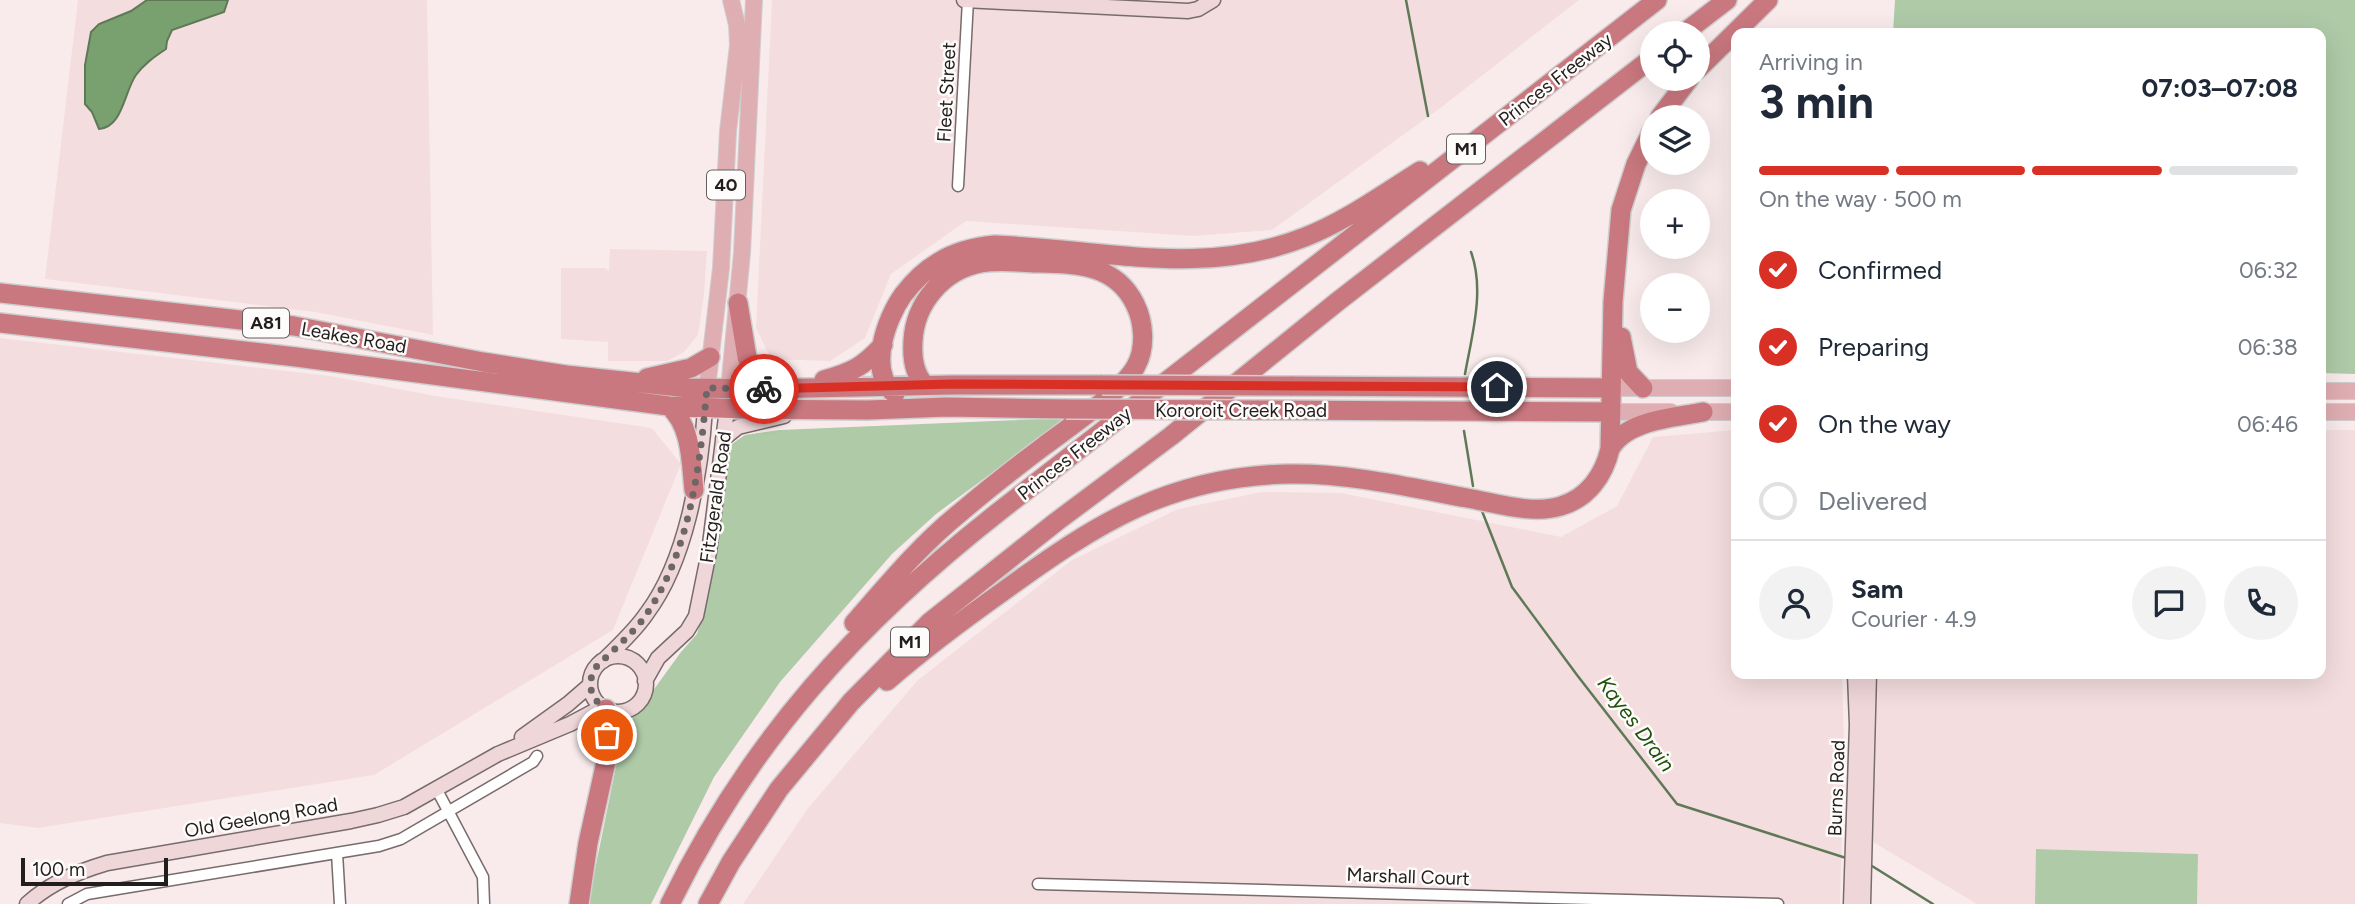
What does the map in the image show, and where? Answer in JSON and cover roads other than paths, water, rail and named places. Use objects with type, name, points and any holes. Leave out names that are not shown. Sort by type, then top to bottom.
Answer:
[{"type":"highway","points":[[947,408],[902,398],[888,386],[882,365],[883,345],[893,312],[913,282],[939,262],[968,249],[995,245],[1156,258],[1205,259],[1229,258],[1269,250],[1322,230],[1424,168],[1654,0]]},
{"type":"highway","name":"Princes Freeway","points":[[670,904],[729,797],[797,705],[835,659],[871,622],[941,558],[1654,0]]},
{"type":"highway","points":[[1700,21],[1727,0]]},
{"type":"highway","points":[[1740,28],[1768,0]]},
{"type":"highway","points":[[1710,57],[1731,36]]},
{"type":"highway","name":"M1","points":[[708,904],[751,830],[794,769],[875,675],[930,622],[1640,67]]},
{"type":"highway","points":[[1669,105],[1680,91]]},
{"type":"highway","points":[[794,769],[882,685],[935,640],[1081,536],[1125,512],[1160,498],[1200,485],[1248,476],[1313,474],[1358,479],[1522,508],[1551,508],[1575,500],[1587,492],[1603,472],[1610,449],[1613,302],[1621,210],[1640,156]]},
{"type":"highway","points":[[729,797],[818,670],[850,628],[909,560],[945,525],[1096,407],[1132,373],[1141,353],[1142,333],[1138,312],[1122,286],[1094,267],[1003,262],[972,265],[952,274],[936,287],[918,315],[913,336],[914,357],[917,375],[925,385]]},
{"type":"highway","name":"Leakes Road","points":[[0,293],[294,326],[483,362],[628,382],[707,388]]},
{"type":"highway","points":[[1613,302],[1628,372],[1643,388]]},
{"type":"highway","points":[[738,303],[747,357],[759,389]]},
{"type":"highway","name":"Leakes Road","points":[[0,323],[705,409]]},
{"type":"highway","points":[[799,387],[857,369],[883,345]]},
{"type":"highway","points":[[628,382],[691,368],[710,357]]},
{"type":"highway","name":"Kororoit Creek Road","points":[[707,388],[1102,385],[1610,388]]},
{"type":"highway","name":"Fitzgerald Road","points":[[705,409],[707,388]]},
{"type":"highway","name":"Fitzgerald Road","points":[[727,409],[729,389]]},
{"type":"highway","points":[[669,406],[678,414],[683,426],[690,454],[694,490]]},
{"type":"highway","name":"Kororoit Creek Road","points":[[705,409],[1611,412]]},
{"type":"highway","points":[[1610,449],[1619,437],[1634,428],[1703,412]]},
{"type":"highway","points":[[579,904],[587,843],[606,766],[608,750],[604,708]]},
{"type":"main road","name":"Fitzgerald Road","points":[[707,388],[721,268],[728,131],[738,45],[731,0]]},
{"type":"main road","name":"Fitzgerald Road","points":[[729,389],[748,156],[754,0]]},
{"type":"main road","points":[[966,0],[1188,11],[1198,9],[1213,0]]},
{"type":"main road","name":"Kororoit Creek Road","points":[[1610,388],[1731,388]]},
{"type":"main road","points":[[2326,391],[2355,391]]},
{"type":"main road","name":"Fitzgerald Road","points":[[603,661],[648,613],[667,579],[694,490],[705,409]]},
{"type":"main road","name":"Fitzgerald Road","points":[[645,681],[659,658],[687,631],[696,616],[709,552],[727,409]]},
{"type":"main road","points":[[723,439],[738,427],[806,410]]},
{"type":"main road","name":"Kororoit Creek Road","points":[[1611,412],[1731,412]]},
{"type":"main road","points":[[2326,412],[2355,412]]},
{"type":"main road","points":[[616,657],[630,659],[640,668],[645,681],[644,694],[636,705],[624,711],[604,708],[593,697],[590,685],[593,671],[603,661],[616,657]]},
{"type":"main road","name":"Burns Road","points":[[1851,904],[1862,680]]},
{"type":"main road","name":"Burns Road","points":[[1862,680],[1863,904]]},
{"type":"main road","name":"Old Geelong Road","points":[[27,904],[53,884],[107,863],[378,815],[404,807],[498,754],[590,685]]},
{"type":"main road","name":"Old Geelong Road","points":[[498,754],[604,708]]},
{"type":"street","name":"Fleet Street","points":[[958,186],[966,0]]},
{"type":"street","points":[[68,904],[87,894],[379,846],[401,839],[533,762],[537,756]]},
{"type":"street","points":[[437,790],[483,877],[484,904]]},
{"type":"street","points":[[337,853],[340,904]]},
{"type":"street","name":"Marshall Court","points":[[1038,884],[1777,904]]},
{"type":"waterway","name":"Kayes Drain","points":[[1406,0],[1428,116]]},
{"type":"waterway","name":"Kayes Drain","points":[[1465,374],[1477,297],[1471,252]]},
{"type":"waterway","name":"Kayes Drain","points":[[1464,431],[1473,486]]},
{"type":"waterway","name":"Kayes Drain","points":[[1482,511],[1512,587],[1677,804],[1846,858]]},
{"type":"waterway","name":"Kayes Drain","points":[[1872,866],[1933,904]]}]
